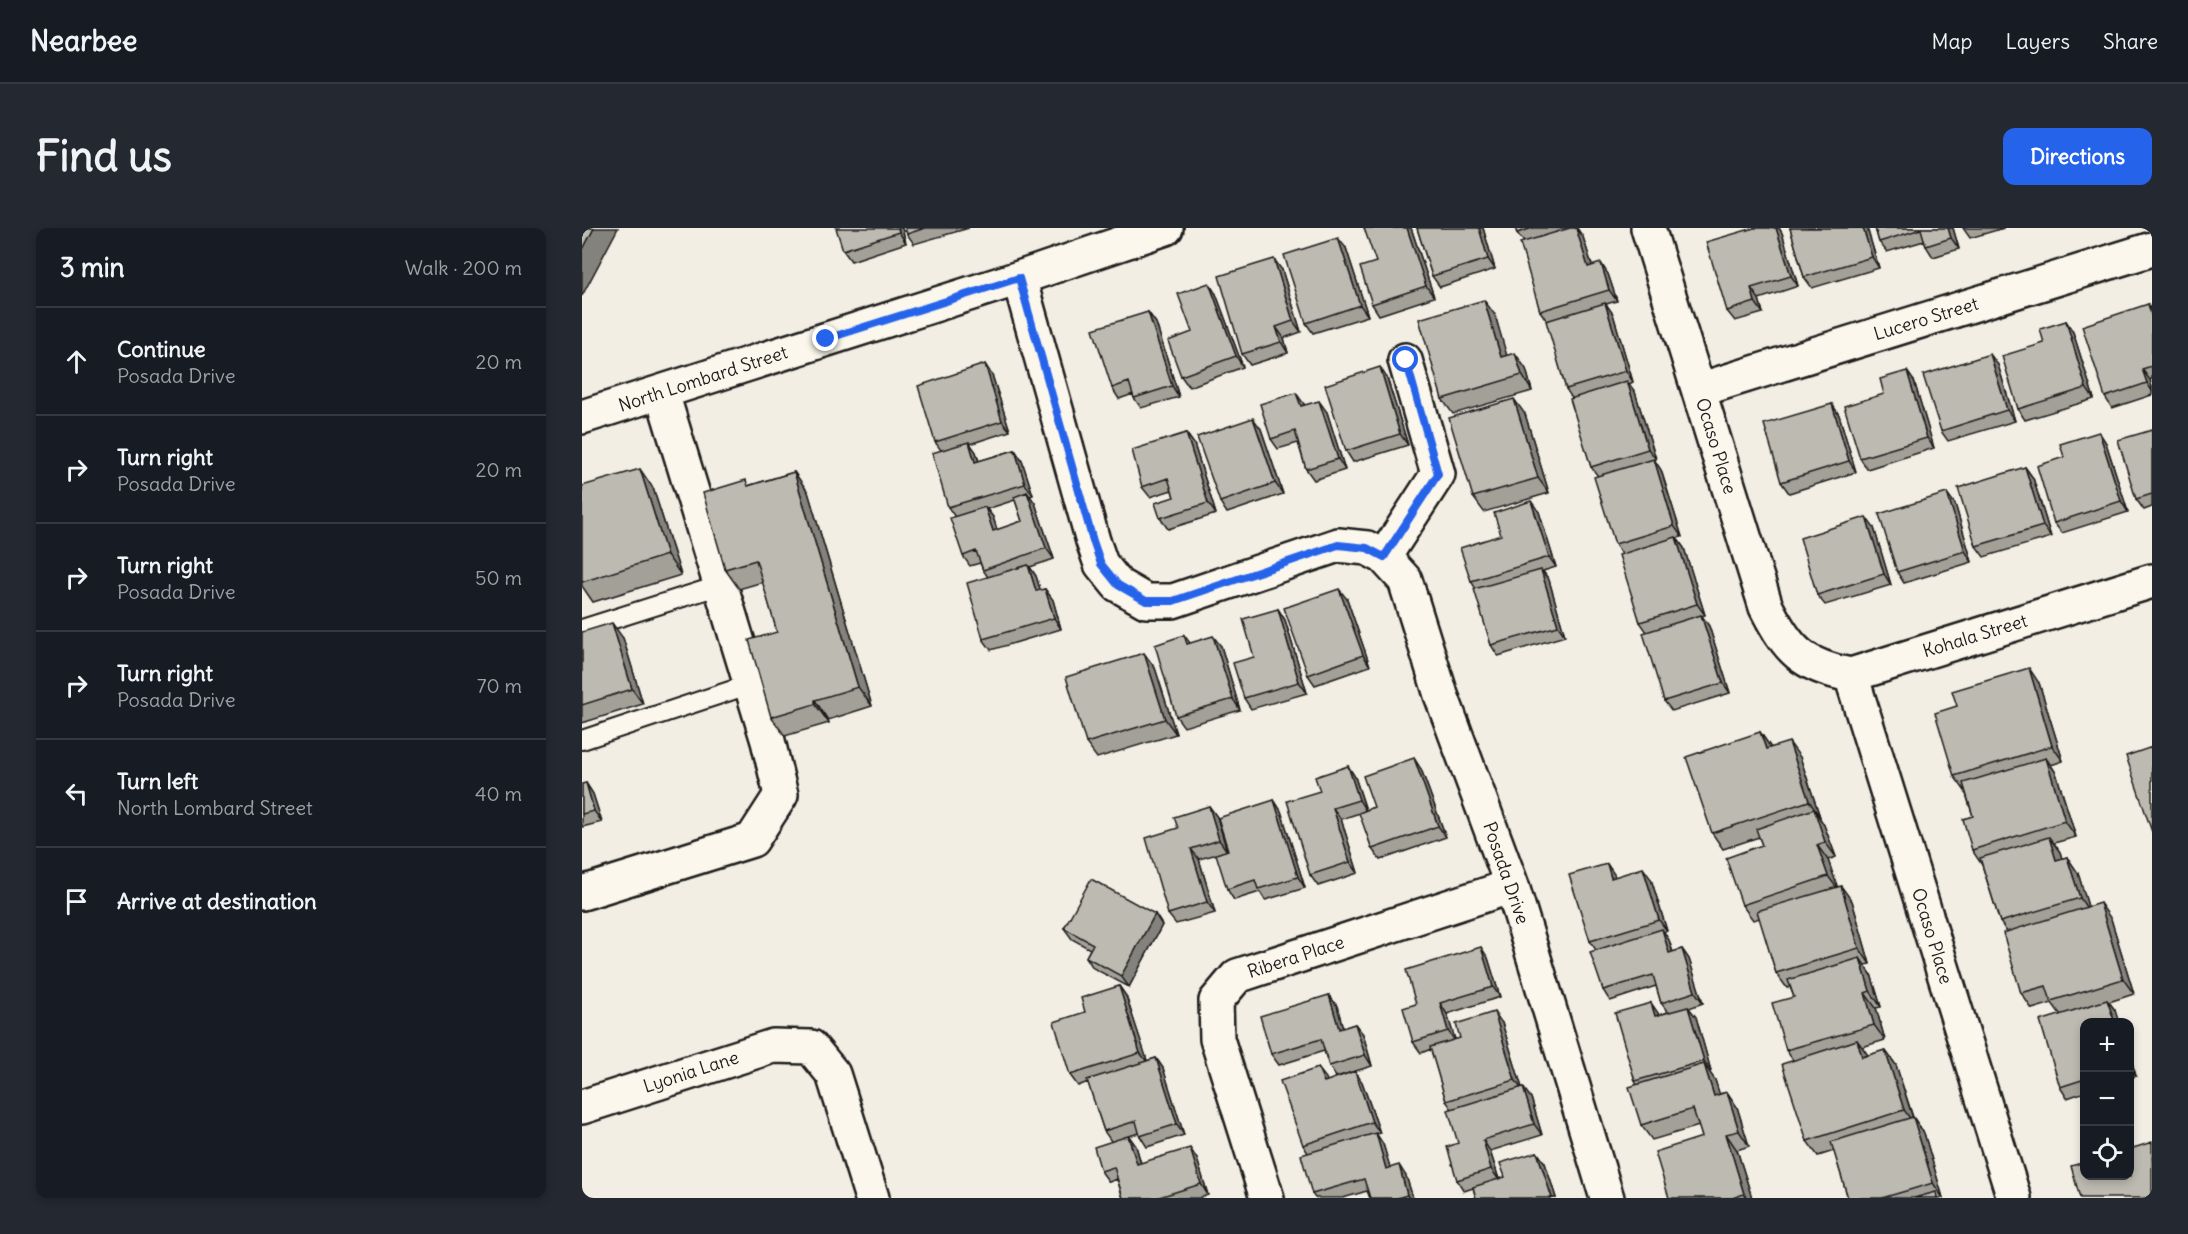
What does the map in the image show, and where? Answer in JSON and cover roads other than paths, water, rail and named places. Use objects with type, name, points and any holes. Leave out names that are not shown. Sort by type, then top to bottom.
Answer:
[{"type":"street","name":"North Lombard Street","points":[[582,417],[1019,278],[1166,228]]},
{"type":"street","name":"Ocaso Place","points":[[1648,228],[1766,607],[1780,636],[1799,656],[1828,671],[1851,675],[2014,1198]]},
{"type":"street","name":"Lucero Street","points":[[1699,390],[2152,249]]},
{"type":"street","name":"Posada Drive","points":[[1019,278],[1093,541],[1101,564],[1118,585],[1146,601],[1173,601],[1338,545],[1367,548],[1384,557],[1405,580],[1441,695],[1512,886],[1607,1198]]},
{"type":"street","points":[[1384,557],[1438,474],[1406,360]]},
{"type":"street","points":[[582,893],[752,840],[781,795],[768,741],[662,393]]},
{"type":"street","name":"Kohala Street","points":[[1851,675],[2152,581]]},
{"type":"street","name":"Ribera Place","points":[[1267,1198],[1217,1039],[1216,1001],[1237,976],[1512,886]]},
{"type":"street","name":"Lyonia Lane","points":[[582,1107],[773,1046],[811,1047],[833,1074],[872,1198]]},
{"type":"lane","points":[[582,629],[721,585]]},
{"type":"lane","points":[[582,740],[751,684]]}]
